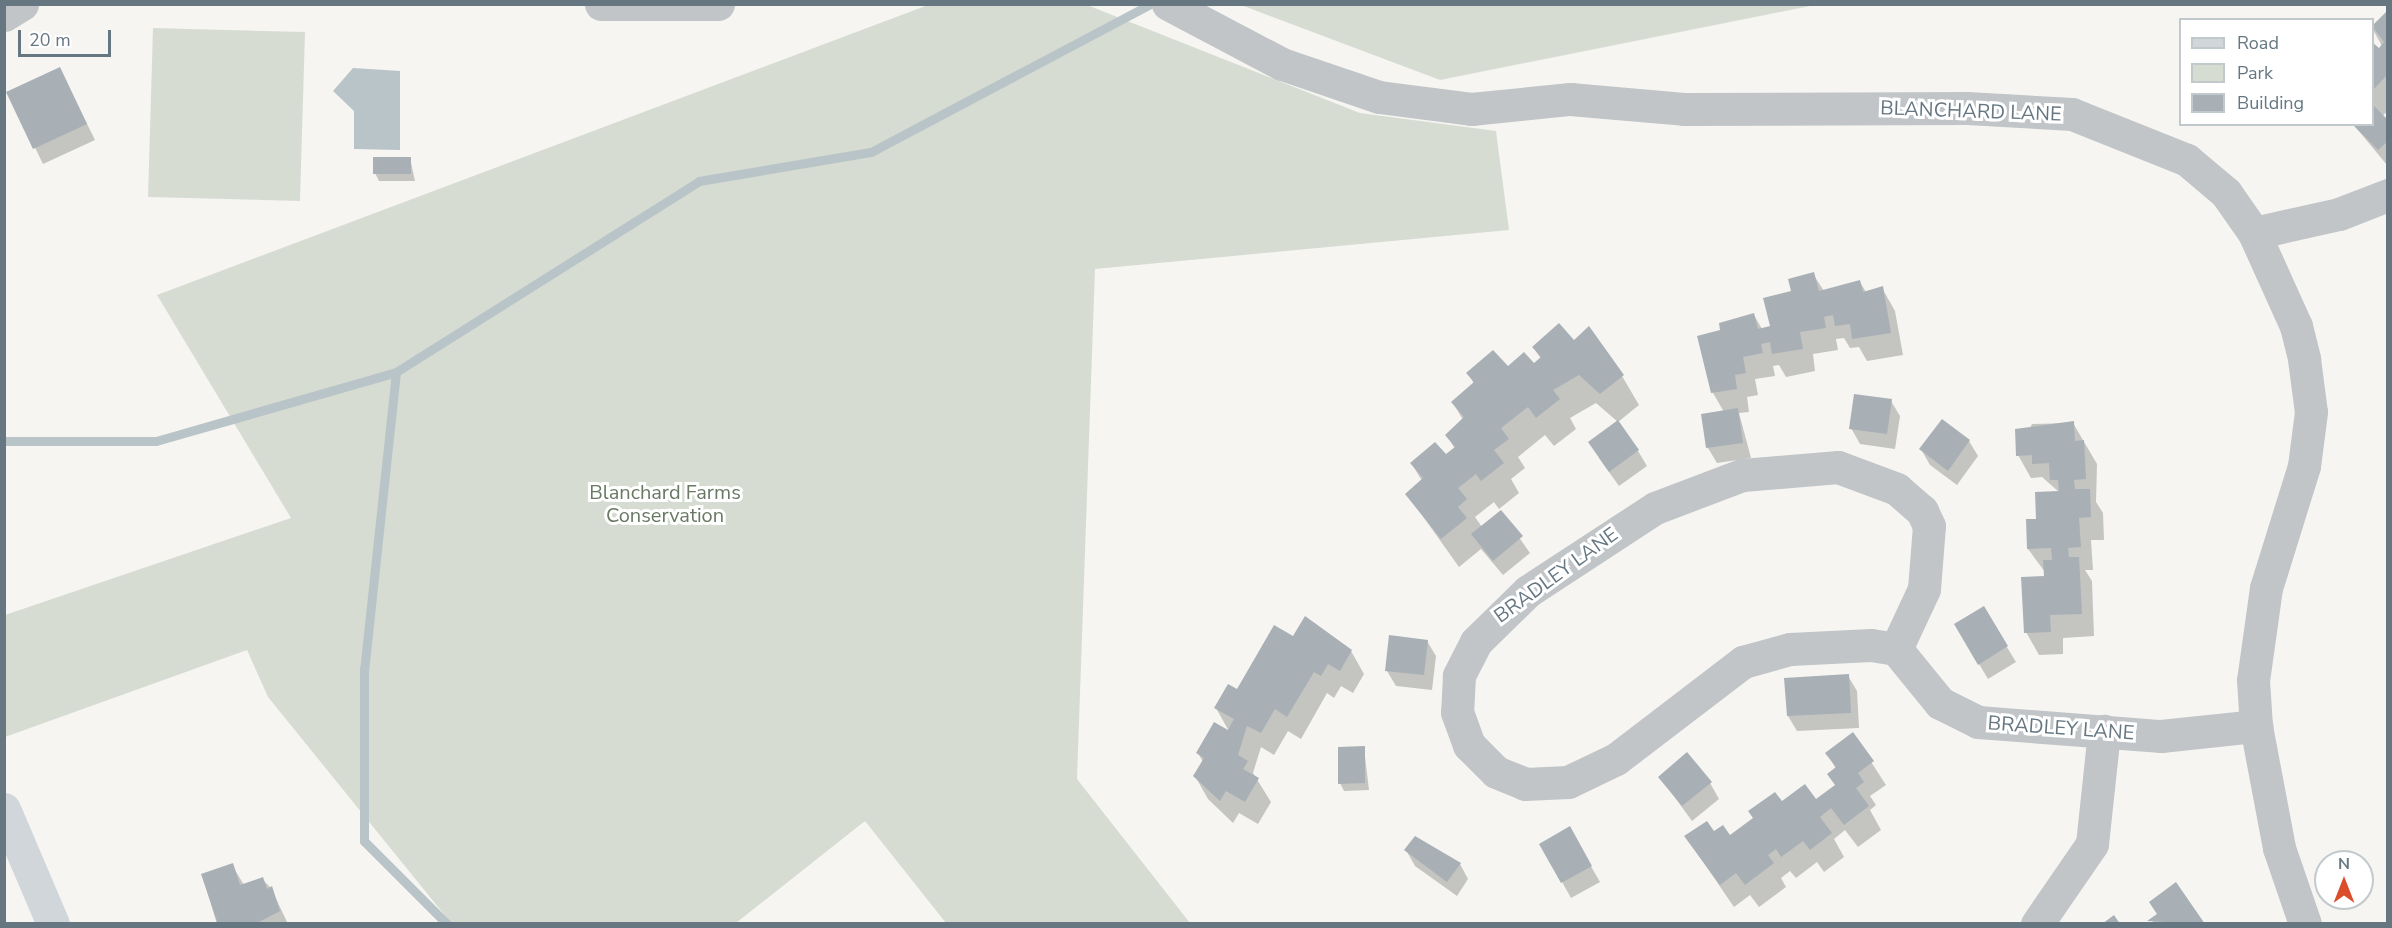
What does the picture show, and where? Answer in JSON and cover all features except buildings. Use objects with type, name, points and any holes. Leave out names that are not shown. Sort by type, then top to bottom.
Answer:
[{"type":"main road","points":[[4,809],[53,924]]},
{"type":"street","points":[[4,15],[22,4]]},
{"type":"street","points":[[601,4],[718,4]]},
{"type":"street","name":"BLANCHARD LANE","points":[[1168,4],[1331,84],[1379,97],[1459,107],[1570,99],[1684,109],[1967,108],[2072,114],[2187,160],[2226,193],[2254,233],[2296,326],[2311,412],[2304,466],[2266,588],[2253,680],[2256,726],[2278,848],[2305,924]]},
{"type":"street","points":[[2254,233],[2339,214],[2388,195]]},
{"type":"street","name":"BRADLEY LANE","points":[[1838,467],[1897,489],[1922,511],[1929,526],[1923,589],[1896,649],[1790,649],[1743,662],[1593,774],[1544,786],[1509,779],[1486,765],[1469,745],[1457,712],[1459,676],[1476,642],[1528,591],[1655,508],[1742,475],[1838,467]]},
{"type":"street","name":"BRADLEY LANE","points":[[1896,649],[1940,703],[1978,722],[2161,736],[2256,726]]},
{"type":"street","points":[[2037,924],[2092,844],[2104,731]]},
{"type":"green space","points":[[1241,4],[1815,5],[1440,80]]},
{"type":"green space","name":"Blanchard Farms Conservation","points":[[928,5],[1087,5],[1360,113],[1496,131],[1509,230],[1095,269],[1077,779],[1190,923],[946,923],[865,821],[736,923],[451,923],[268,697],[247,650],[5,737],[5,615],[291,518],[157,295]]},
{"type":"green space","points":[[153,28],[305,32],[300,201],[148,197]]},
{"type":"shaded area","points":[[353,68],[400,71],[400,150],[354,149],[354,111],[333,91]]},
{"type":"waterway","points":[[4,441],[156,441],[396,372],[699,181],[871,152],[1150,4]]},
{"type":"waterway","points":[[396,372],[364,669],[364,841],[447,924]]}]
